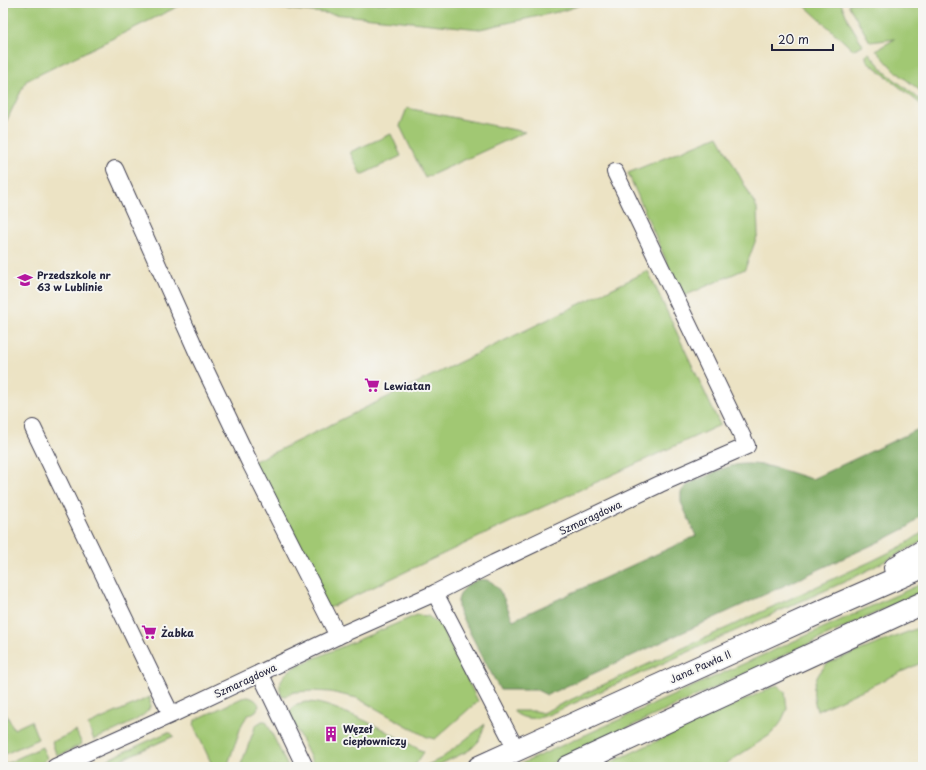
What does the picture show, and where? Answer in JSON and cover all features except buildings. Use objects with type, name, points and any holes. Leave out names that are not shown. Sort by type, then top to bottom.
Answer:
[{"type":"main road","points":[[825,610],[923,551]]},
{"type":"main road","name":"Jana Pawła II","points":[[479,767],[516,749],[923,567]]},
{"type":"main road","points":[[568,767],[923,603]]},
{"type":"street","points":[[115,169],[197,352],[250,462],[338,636]]},
{"type":"street","name":"Szmaragdowa","points":[[54,767],[434,593],[660,484],[747,446],[615,172]]},
{"type":"street","points":[[33,428],[158,690],[171,714]]},
{"type":"street","points":[[434,593],[516,749]]},
{"type":"street","points":[[260,673],[305,767]]},
{"type":"green space","points":[[3,3],[185,3],[26,81],[3,128]]},
{"type":"green space","points":[[225,3],[587,3],[562,11],[480,29]]},
{"type":"green space","points":[[802,3],[841,3],[849,22],[863,45],[853,50]]},
{"type":"green space","points":[[849,3],[923,3],[923,93],[894,70],[876,50],[895,39],[870,42],[849,6]]},
{"type":"green space","points":[[869,53],[885,72],[923,102],[923,106],[867,61],[866,55]]},
{"type":"green space","points":[[407,108],[525,132],[425,178],[400,126]]},
{"type":"green space","points":[[391,134],[401,156],[361,175],[350,152]]},
{"type":"green space","points":[[718,136],[757,208],[758,234],[745,269],[682,297],[628,173]]},
{"type":"green space","points":[[648,271],[720,425],[325,610],[250,463]]},
{"type":"green space","points":[[923,427],[923,511],[908,527],[547,695],[537,690],[500,690],[459,612],[458,601],[461,592],[469,584],[479,580],[489,581],[494,584],[503,596],[513,620],[696,536],[681,502],[681,492],[692,482],[730,466],[745,464],[762,465],[812,479]]},
{"type":"green space","points":[[923,532],[923,541],[853,578],[548,715],[539,718],[525,718],[513,711],[536,711],[542,713],[874,560],[904,545]]},
{"type":"green space","points":[[923,583],[923,591],[543,767],[514,767]]},
{"type":"green space","points":[[417,615],[428,616],[440,625],[478,701],[435,739],[427,737],[357,698],[330,692],[313,691],[294,692],[282,697],[280,692],[280,683],[284,676],[294,667]]},
{"type":"green space","points":[[923,626],[923,662],[817,711],[814,697],[814,685],[819,674],[828,663]]},
{"type":"green space","points":[[777,685],[785,692],[787,709],[780,724],[770,735],[721,767],[601,767]]},
{"type":"green space","points":[[150,697],[150,708],[140,718],[94,740],[88,725]]},
{"type":"green space","points":[[248,697],[255,700],[259,706],[256,711],[247,716],[242,724],[227,767],[213,767],[194,726],[195,720],[242,698]]},
{"type":"green space","points":[[306,702],[335,708],[365,720],[424,752],[416,764],[408,767],[315,767],[289,714],[295,705]]},
{"type":"green space","points":[[6,714],[14,729],[31,721],[38,739],[3,755],[3,716]]},
{"type":"green space","points":[[262,721],[266,721],[288,767],[240,767],[256,725]]},
{"type":"green space","points":[[485,724],[479,741],[471,749],[434,767],[423,767],[442,758]]},
{"type":"green space","points":[[76,731],[82,744],[60,755],[56,754],[52,742]]},
{"type":"green space","points":[[166,733],[171,733],[174,736],[111,764],[112,767],[104,767],[104,761]]},
{"type":"green space","points":[[42,747],[47,758],[43,762],[27,767],[3,767],[3,765]]},
{"type":"place","name":"Przedszkole nr 63 w Lublinie","points":[[25,280]]},
{"type":"place","name":"Lewiatan","points":[[372,385]]},
{"type":"place","name":"Żabka","points":[[149,632]]},
{"type":"place","name":"Węzeł ciepłowniczy","points":[[331,734]]}]
